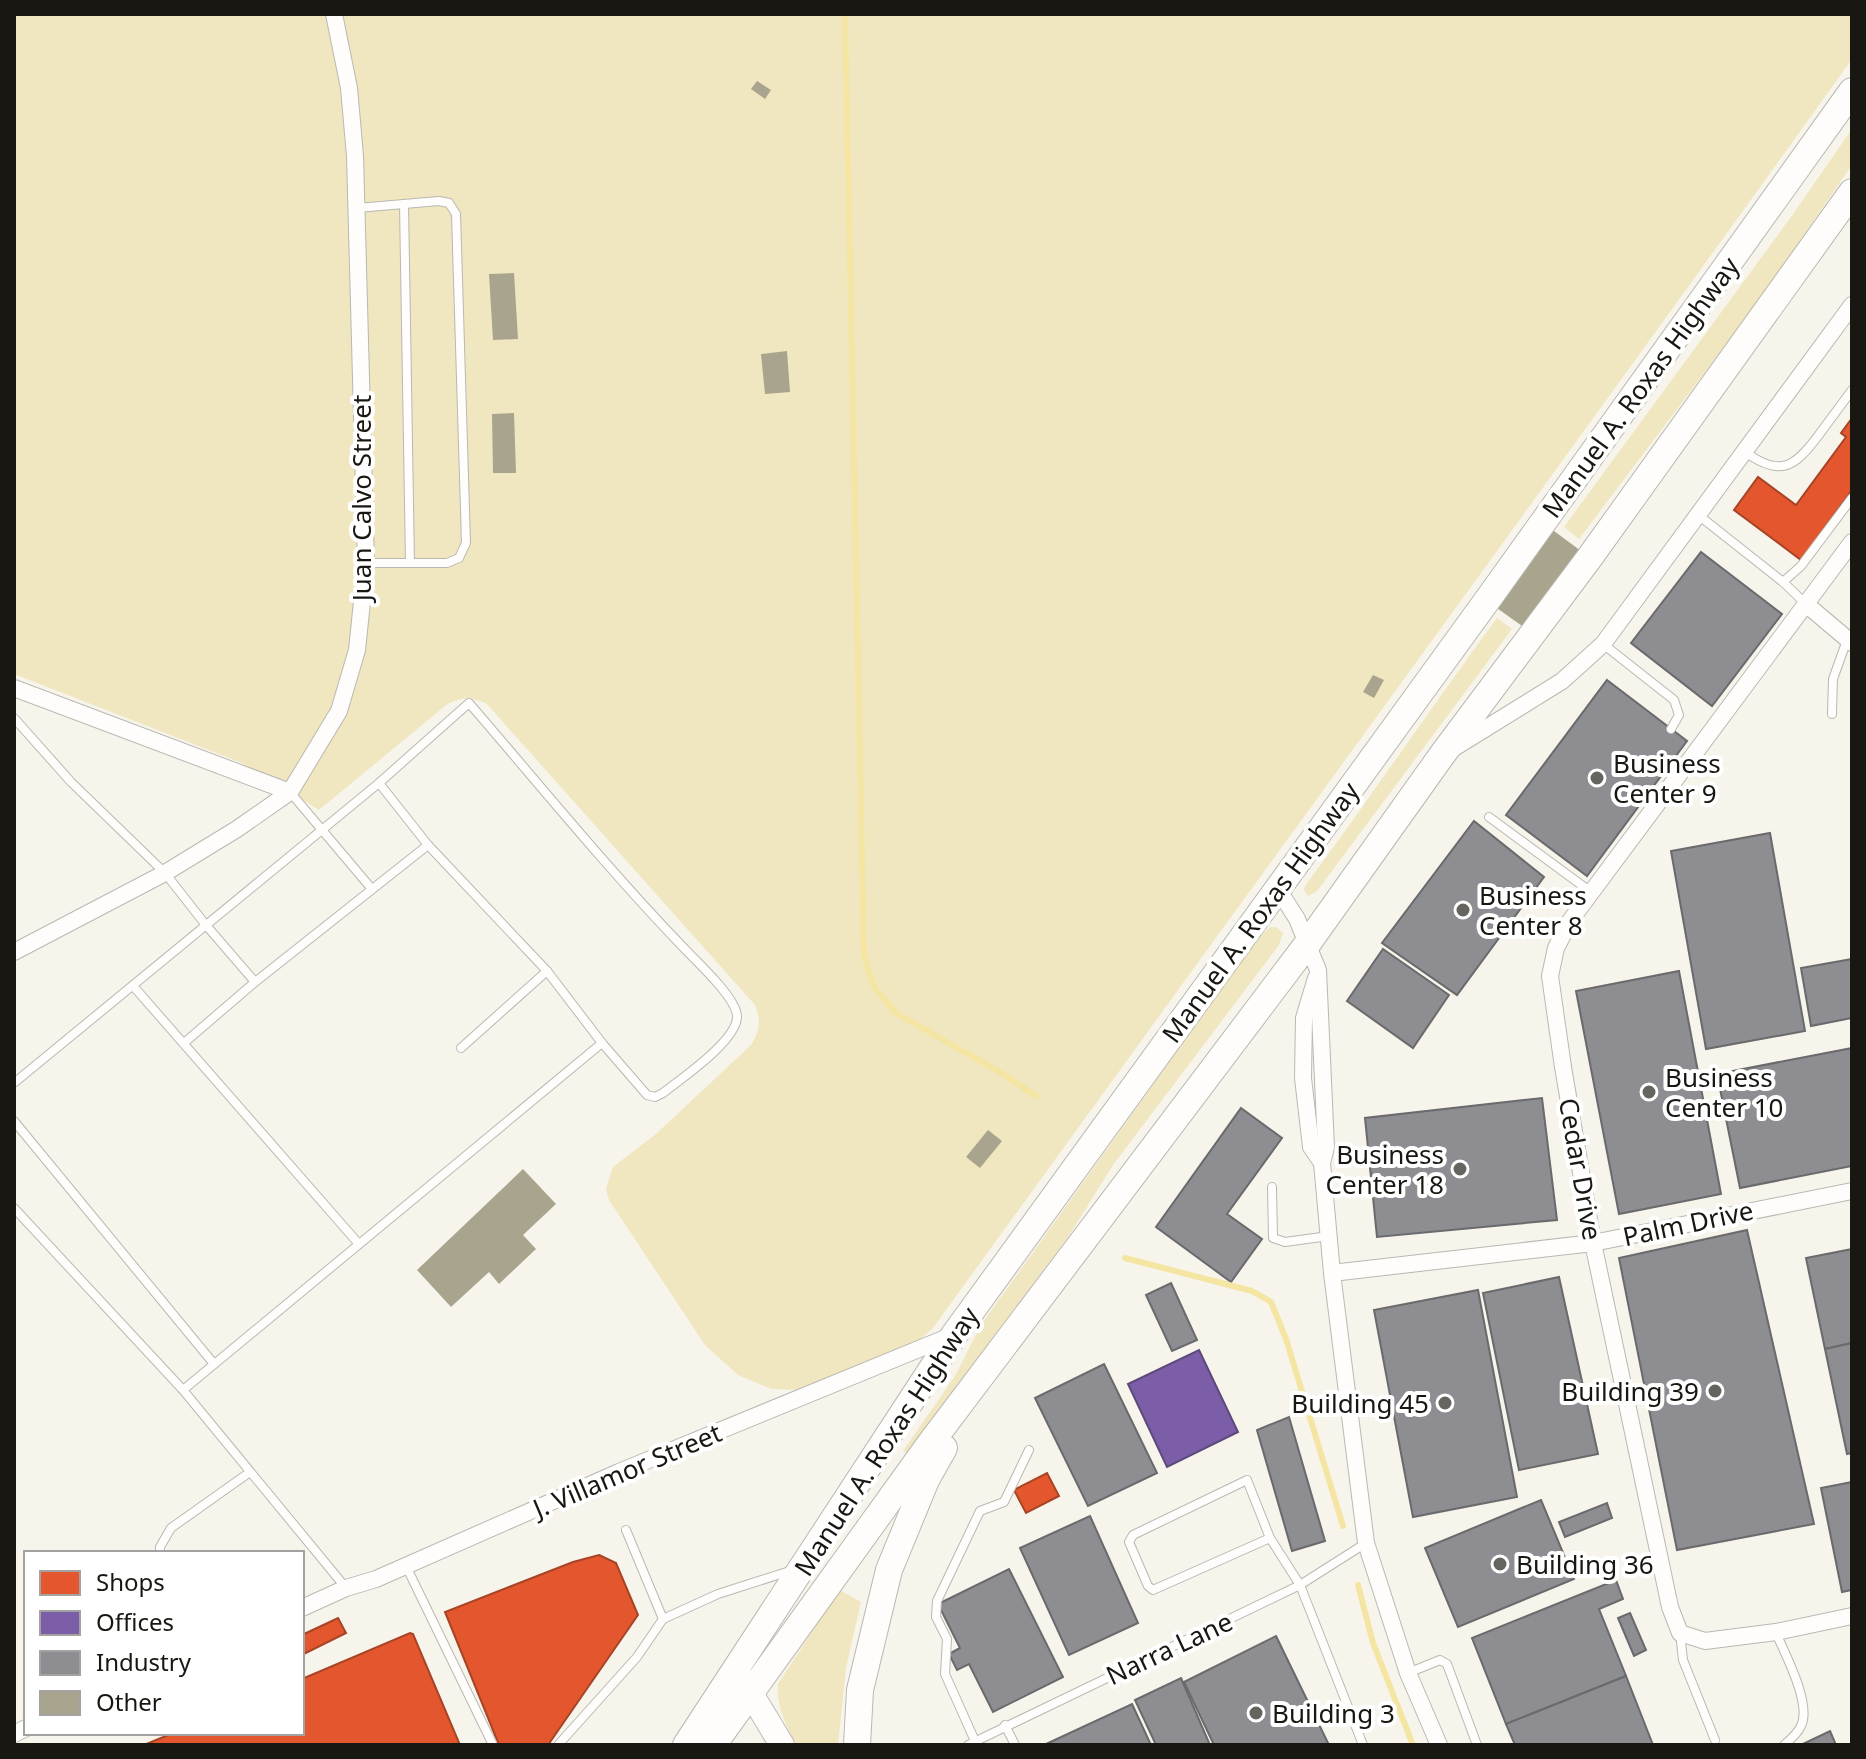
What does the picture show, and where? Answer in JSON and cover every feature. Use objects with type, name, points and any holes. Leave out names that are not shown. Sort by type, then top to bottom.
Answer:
[{"type":"main road","name":"Manuel A. Roxas Highway","points":[[686,1745],[954,1335],[1852,91]]},
{"type":"main road","name":"Manuel A. Roxas Highway","points":[[713,1745],[1006,1342],[1308,943],[1852,192]]},
{"type":"main road","points":[[857,1745],[860,1690],[889,1570],[926,1480],[1006,1342]]},
{"type":"main road","points":[[735,1668],[782,1745]]},
{"type":"street","name":"Juan Calvo Street","points":[[14,952],[165,873],[290,792],[339,711],[357,650],[366,563],[355,156],[349,88],[334,14]]},
{"type":"street","points":[[1442,755],[1562,681],[1603,644],[1852,305]]},
{"type":"street","name":"Cedar Drive","points":[[1680,1633],[1670,1607],[1593,1243],[1550,976],[1556,948],[1570,921],[1852,542]]},
{"type":"street","points":[[1807,605],[1850,641]]},
{"type":"street","points":[[14,688],[290,792]]},
{"type":"street","points":[[1278,889],[1308,943],[1318,970],[1304,1018],[1303,1078],[1311,1147],[1322,1163],[1332,1273],[1366,1543],[1408,1673],[1439,1745]]},
{"type":"street","name":"Palm Drive","points":[[1332,1273],[1593,1243],[1852,1191]]},
{"type":"street","name":"J. Villamor Street","points":[[304,1607],[406,1566],[619,1472],[954,1335]]},
{"type":"street","points":[[1680,1633],[1705,1641],[1776,1632],[1852,1616]]},
{"type":"lane","points":[[357,208],[439,201],[449,203],[456,214],[466,543],[459,558],[447,563],[366,563]]},
{"type":"lane","points":[[404,204],[410,563]]},
{"type":"lane","points":[[1745,452],[1767,465],[1791,465],[1803,456],[1852,390]]},
{"type":"lane","points":[[1783,582],[1801,566],[1852,498]]},
{"type":"lane","points":[[1697,514],[1783,582],[1807,605]]},
{"type":"lane","points":[[1832,714],[1833,679],[1850,641]]},
{"type":"lane","points":[[1603,644],[1674,700],[1679,715],[1671,729]]},
{"type":"lane","points":[[14,1083],[379,783],[469,703],[732,1002],[737,1013],[733,1031],[700,1063],[655,1097],[647,1095],[547,971],[428,845],[379,783]]},
{"type":"lane","points":[[14,718],[71,782],[165,873],[255,982]]},
{"type":"lane","points":[[290,792],[371,888]]},
{"type":"lane","points":[[1489,817],[1592,893]]},
{"type":"lane","points":[[184,1043],[255,982],[428,845]]},
{"type":"lane","points":[[461,1048],[547,971]]},
{"type":"lane","points":[[134,987],[358,1243]]},
{"type":"lane","points":[[183,1390],[602,1043]]},
{"type":"lane","points":[[14,1121],[214,1364]]},
{"type":"lane","points":[[1272,1187],[1273,1238],[1285,1242],[1330,1236]]},
{"type":"lane","points":[[14,1208],[183,1390],[346,1588]]},
{"type":"lane","points":[[971,1743],[945,1674],[947,1639],[936,1617],[937,1601],[980,1511],[1004,1502],[1029,1450]]},
{"type":"lane","points":[[160,1551],[171,1528],[250,1472]]},
{"type":"lane","points":[[1270,1538],[1153,1590],[1148,1586],[1129,1542],[1133,1535],[1247,1480],[1270,1538],[1300,1585],[1363,1745]]},
{"type":"lane","points":[[626,1530],[663,1619]]},
{"type":"lane","name":"Narra Lane","points":[[971,1743],[1300,1585],[1366,1543]]},
{"type":"lane","points":[[406,1566],[493,1745]]},
{"type":"lane","points":[[558,1745],[637,1657],[663,1619],[718,1594],[802,1567]]},
{"type":"lane","points":[[1776,1632],[1801,1696],[1805,1716],[1801,1728],[1784,1745]]},
{"type":"lane","points":[[1680,1633],[1683,1660],[1715,1740]]},
{"type":"lane","points":[[1408,1673],[1440,1660],[1447,1664],[1477,1745]]},
{"type":"lane","points":[[1005,1725],[1015,1745]]},
{"type":"shaded area","points":[[14,14],[1852,14],[1852,59],[933,1328],[918,1341],[795,1390],[772,1389],[738,1375],[705,1345],[609,1200],[606,1189],[613,1167],[656,1134],[751,1045],[759,1026],[755,1005],[486,703],[464,698],[445,706],[319,810],[242,763],[14,674]]},
{"type":"shaded area","points":[[1852,129],[1852,165],[1754,307],[1579,539],[1564,527]]},
{"type":"shaded area","points":[[1497,618],[1512,629],[1317,891],[1308,896],[1305,886]]},
{"type":"shaded area","points":[[1270,927],[1276,927],[1283,933],[1279,945],[1113,1165],[1068,1237],[907,1453],[903,1451],[955,1376],[981,1325],[1259,937]]},
{"type":"shaded area","points":[[839,1590],[861,1602],[846,1668],[838,1745],[796,1745],[780,1708],[778,1684]]},
{"type":"building: Shops","points":[[1852,418],[1852,490],[1801,560],[1734,510],[1758,477],[1796,505],[1846,437],[1841,433]]},
{"type":"building: Shops","points":[[1047,1473],[1059,1496],[1026,1513],[1014,1490]]},
{"type":"building: Shops","points":[[599,1555],[616,1563],[638,1615],[548,1745],[499,1745],[445,1612],[573,1562]]},
{"type":"building: Shops","points":[[338,1618],[346,1633],[304,1654],[304,1634]]},
{"type":"building: Shops","points":[[413,1634],[460,1745],[144,1745],[168,1735],[304,1735],[304,1678]]},
{"type":"building: Offices","points":[[1199,1350],[1238,1432],[1167,1467],[1128,1384]]},
{"type":"building: Industry","points":[[1701,552],[1782,614],[1712,706],[1631,643]]},
{"type":"building: Industry","name":"Business Center 9","points":[[1607,680],[1687,741],[1587,876],[1506,815]]},
{"type":"building: Industry","name":"Business Center 8","points":[[1474,821],[1544,877],[1457,995],[1382,943]]},
{"type":"building: Industry","points":[[1770,833],[1805,1031],[1706,1049],[1671,851]]},
{"type":"building: Industry","points":[[1383,949],[1449,995],[1413,1048],[1347,1001]]},
{"type":"building: Industry","points":[[1852,959],[1852,1018],[1811,1026],[1801,968]]},
{"type":"building: Industry","name":"Business Center 10","points":[[1679,971],[1721,1194],[1619,1214],[1576,991]]},
{"type":"building: Industry","points":[[1852,1048],[1852,1166],[1740,1188],[1717,1074]]},
{"type":"building: Industry","name":"Business Center 18","points":[[1542,1098],[1557,1220],[1377,1237],[1365,1118]]},
{"type":"building: Industry","points":[[1241,1108],[1282,1138],[1227,1214],[1262,1239],[1231,1282],[1156,1227]]},
{"type":"building: Industry","name":"Building 39","points":[[1747,1230],[1814,1524],[1677,1550],[1619,1258]]},
{"type":"building: Industry","points":[[1852,1249],[1852,1343],[1825,1349],[1806,1258]]},
{"type":"building: Industry","points":[[1559,1277],[1598,1454],[1519,1470],[1483,1293]]},
{"type":"building: Industry","points":[[1171,1283],[1197,1340],[1172,1351],[1146,1295]]},
{"type":"building: Industry","name":"Building 45","points":[[1478,1290],[1517,1497],[1413,1517],[1374,1310]]},
{"type":"building: Industry","points":[[1852,1343],[1852,1453],[1847,1454],[1825,1349]]},
{"type":"building: Industry","points":[[1104,1364],[1157,1473],[1088,1506],[1035,1398]]},
{"type":"building: Industry","points":[[1289,1417],[1325,1541],[1292,1551],[1257,1430]]},
{"type":"building: Industry","points":[[1852,1482],[1852,1590],[1842,1592],[1821,1488]]},
{"type":"building: Industry","name":"Building 36","points":[[1541,1500],[1574,1579],[1458,1627],[1425,1548]]},
{"type":"building: Industry","points":[[1607,1503],[1612,1518],[1565,1537],[1559,1522]]},
{"type":"building: Industry","points":[[1090,1516],[1138,1623],[1069,1655],[1020,1548]]},
{"type":"building: Industry","points":[[1009,1569],[1063,1677],[993,1712],[969,1664],[957,1670],[949,1654],[960,1648],[938,1604]]},
{"type":"building: Industry","points":[[1616,1580],[1623,1599],[1599,1609],[1626,1676],[1506,1724],[1472,1638]]},
{"type":"building: Industry","points":[[1630,1613],[1646,1650],[1634,1656],[1618,1618]]},
{"type":"building: Industry","name":"Building 3","points":[[1276,1636],[1329,1745],[1214,1745],[1184,1682]]},
{"type":"building: Industry","points":[[1626,1676],[1653,1745],[1515,1745],[1506,1724]]},
{"type":"building: Industry","points":[[1181,1678],[1210,1745],[1156,1745],[1135,1700]]},
{"type":"building: Industry","points":[[1132,1704],[1151,1745],[1044,1745]]},
{"type":"building: Industry","points":[[1830,1731],[1836,1745],[1803,1745],[1803,1744]]},
{"type":"building: Other","points":[[757,81],[771,90],[765,99],[751,89]]},
{"type":"building: Other","points":[[514,273],[518,339],[493,340],[489,274]]},
{"type":"building: Other","points":[[787,351],[790,392],[765,394],[761,354]]},
{"type":"building: Other","points":[[514,413],[516,473],[493,473],[492,414]]},
{"type":"building: Other","points":[[1550,528],[1581,551],[1525,628],[1494,606]]},
{"type":"building: Other","points":[[1373,675],[1384,680],[1374,698],[1363,692]]},
{"type":"building: Other","points":[[988,1130],[1002,1141],[980,1168],[966,1157]]},
{"type":"building: Other","points":[[523,1169],[556,1204],[523,1235],[536,1249],[499,1284],[489,1272],[451,1307],[417,1270]]},
{"type":"waterway","points":[[845,14],[864,956],[874,987],[896,1013],[1036,1096]]},
{"type":"waterway","points":[[1125,1258],[1252,1291],[1271,1302],[1286,1339],[1343,1526]]},
{"type":"waterway","points":[[1358,1585],[1373,1643],[1413,1745]]},
{"type":"place","name":"Business Center 9","points":[[1597,778]]},
{"type":"place","name":"Business Center 8","points":[[1463,910]]},
{"type":"place","name":"Business Center 10","points":[[1649,1092]]},
{"type":"place","name":"Business Center 18","points":[[1460,1169]]},
{"type":"place","name":"Building 39","points":[[1715,1391]]},
{"type":"place","name":"Building 45","points":[[1445,1403]]},
{"type":"place","name":"Building 36","points":[[1500,1564]]},
{"type":"place","name":"Building 3","points":[[1256,1713]]}]
